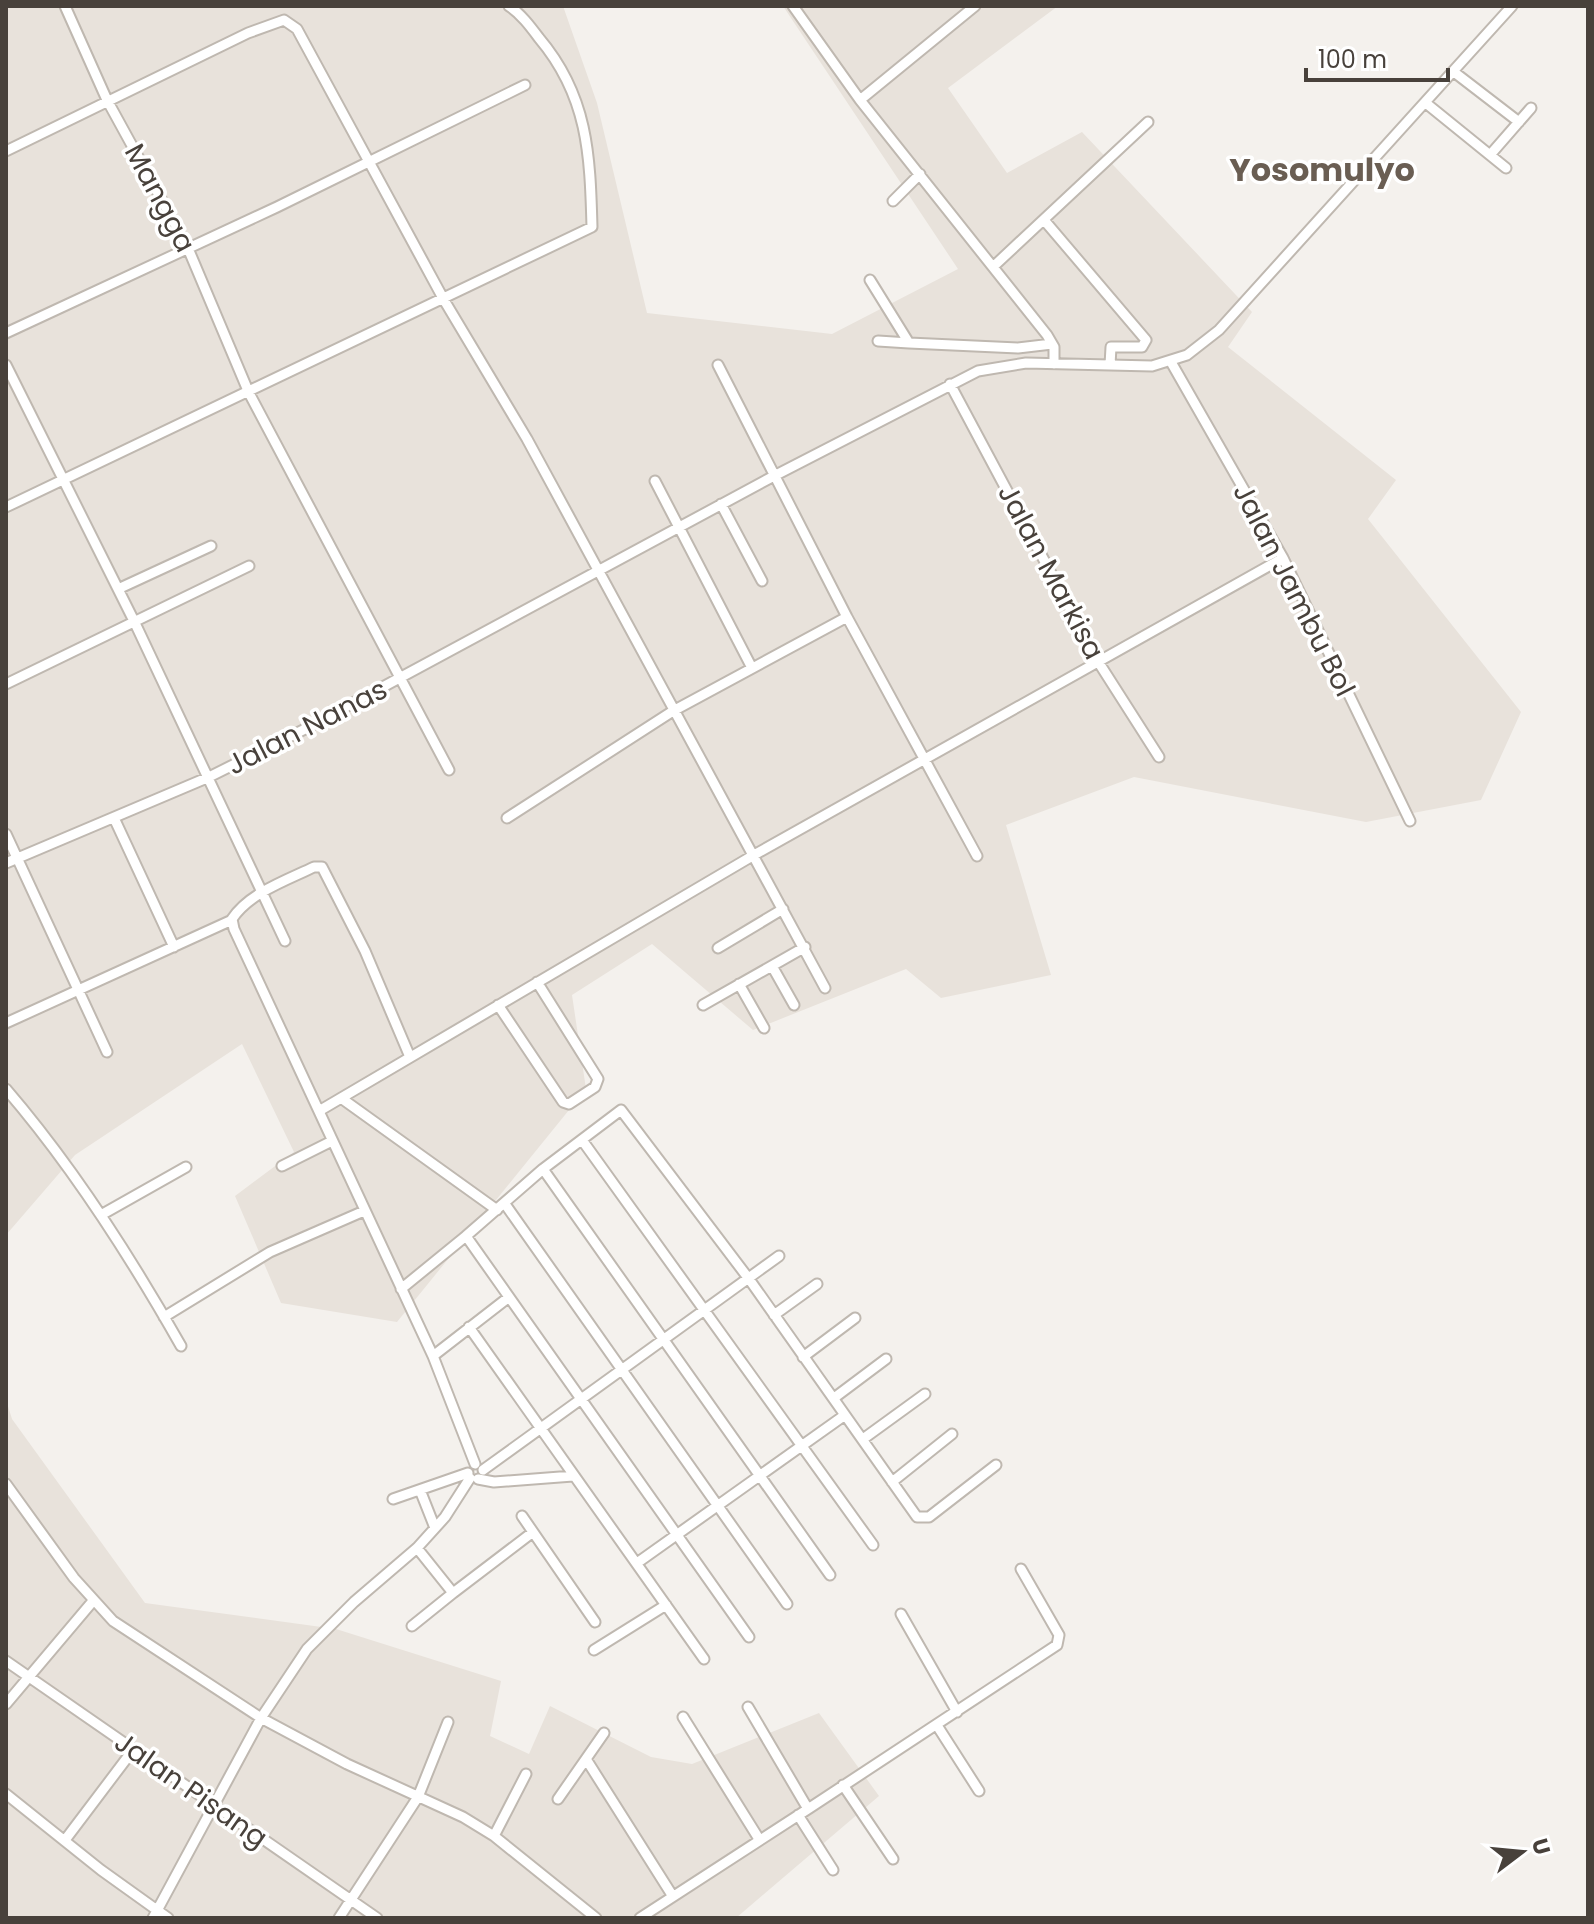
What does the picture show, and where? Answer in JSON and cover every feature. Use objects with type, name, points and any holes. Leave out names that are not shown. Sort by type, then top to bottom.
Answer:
[{"type":"street","name":"Mangga","points":[[65,6],[107,100],[187,246],[249,393],[449,770]]},
{"type":"street","points":[[6,507],[63,477],[249,393],[592,227],[585,124],[567,76],[545,44],[509,6]]},
{"type":"street","points":[[793,6],[860,100],[995,265],[1053,353]]},
{"type":"street","points":[[860,100],[975,6]]},
{"type":"street","points":[[878,341],[1018,348],[1110,365],[1152,366],[1171,362],[1200,346],[1219,330],[1427,104],[1512,6]]},
{"type":"street","points":[[6,151],[248,33],[284,20],[297,29],[444,300],[527,439],[825,988]]},
{"type":"street","points":[[1454,72],[1519,122]]},
{"type":"street","points":[[6,333],[525,85]]},
{"type":"street","points":[[1427,104],[1506,168]]},
{"type":"street","points":[[1490,155],[1531,108]]},
{"type":"street","points":[[995,265],[1148,122]]},
{"type":"street","points":[[893,201],[920,174]]},
{"type":"street","points":[[1044,220],[1146,340],[1142,347],[1111,347],[1110,365]]},
{"type":"street","points":[[870,280],[909,343]]},
{"type":"street","name":"Jalan Nanas","points":[[6,863],[209,777],[401,679],[597,570],[950,384],[978,371],[1053,353]]},
{"type":"street","name":"Jalan Jambu Bol","points":[[1171,362],[1283,558],[1410,821]]},
{"type":"street","points":[[6,365],[134,621],[285,941]]},
{"type":"street","points":[[718,365],[847,617],[977,856]]},
{"type":"street","name":"Jalan Markisa","points":[[950,384],[1099,663],[1159,757]]},
{"type":"street","points":[[655,481],[752,668]]},
{"type":"street","points":[[721,504],[762,581]]},
{"type":"street","points":[[118,589],[211,546]]},
{"type":"street","points":[[319,1111],[754,855],[1283,558]]},
{"type":"street","points":[[6,684],[249,566]]},
{"type":"street","points":[[507,818],[673,711],[847,617]]},
{"type":"street","points":[[114,818],[174,947]]},
{"type":"street","points":[[6,834],[107,1052]]},
{"type":"street","points":[[6,1023],[232,920],[237,911],[264,892],[314,867],[322,867],[365,951],[410,1057]]},
{"type":"street","points":[[718,948],[783,909]]},
{"type":"street","points":[[232,920],[433,1356],[475,1473],[494,1482],[573,1476]]},
{"type":"street","points":[[703,1005],[805,947]]},
{"type":"street","points":[[772,966],[794,1005]]},
{"type":"street","points":[[498,1005],[563,1102],[569,1104],[595,1087],[597,1075],[537,982]]},
{"type":"street","points":[[739,984],[764,1028]]},
{"type":"street","points":[[6,1089],[46,1136],[101,1215],[181,1346]]},
{"type":"street","points":[[341,1098],[501,1207],[623,1369],[787,1604]]},
{"type":"street","points":[[401,1289],[543,1169],[624,1111],[749,1279],[917,1517],[923,1519],[996,1465]]},
{"type":"street","points":[[582,1140],[873,1545]]},
{"type":"street","points":[[282,1166],[332,1141]]},
{"type":"street","points":[[101,1215],[186,1167]]},
{"type":"street","points":[[543,1169],[830,1575]]},
{"type":"street","points":[[164,1317],[270,1252],[364,1211]]},
{"type":"street","points":[[466,1236],[679,1533],[749,1637]]},
{"type":"street","points":[[393,1499],[475,1473],[779,1256]]},
{"type":"street","points":[[774,1315],[817,1284]]},
{"type":"street","points":[[433,1356],[509,1297]]},
{"type":"street","points":[[803,1357],[855,1318]]},
{"type":"street","points":[[469,1327],[704,1659]]},
{"type":"street","points":[[834,1398],[886,1359]]},
{"type":"street","points":[[863,1439],[925,1394]]},
{"type":"street","points":[[637,1563],[845,1415]]},
{"type":"street","points":[[892,1482],[952,1434]]},
{"type":"street","points":[[155,1914],[261,1718],[307,1649],[354,1602],[417,1548],[475,1473]]},
{"type":"street","points":[[6,1484],[93,1601],[113,1621],[261,1718],[347,1764],[463,1817],[494,1836],[596,1918]]},
{"type":"street","points":[[420,1490],[435,1528]]},
{"type":"street","points":[[522,1516],[595,1622]]},
{"type":"street","points":[[412,1626],[533,1532]]},
{"type":"street","points":[[417,1548],[453,1593]]},
{"type":"street","points":[[640,1918],[843,1785],[938,1727],[1059,1642],[1021,1569]]},
{"type":"street","points":[[6,1704],[93,1601]]},
{"type":"street","points":[[594,1650],[666,1605]]},
{"type":"street","points":[[901,1614],[957,1712]]},
{"type":"street","name":"Jalan Pisang","points":[[6,1661],[377,1918]]},
{"type":"street","points":[[748,1707],[808,1809]]},
{"type":"street","points":[[683,1717],[759,1839]]},
{"type":"street","points":[[339,1918],[418,1797],[448,1722]]},
{"type":"street","points":[[938,1727],[979,1791]]},
{"type":"street","points":[[558,1799],[604,1733]]},
{"type":"street","points":[[65,1840],[133,1750]]},
{"type":"street","points":[[586,1759],[672,1895]]},
{"type":"street","points":[[494,1836],[526,1774]]},
{"type":"street","points":[[843,1785],[893,1859]]},
{"type":"street","points":[[6,1794],[155,1914],[168,1918]]},
{"type":"street","points":[[798,1815],[833,1870]]},
{"type":"shaded area","points":[[6,6],[563,6],[597,103],[647,313],[832,334],[958,269],[783,6],[1058,6],[948,88],[1007,173],[1082,132],[1252,312],[1228,347],[1396,480],[1368,519],[1521,712],[1481,800],[1366,822],[1134,777],[1006,825],[1051,975],[941,998],[906,969],[753,1030],[652,944],[572,995],[586,1089],[397,1322],[281,1303],[235,1196],[294,1152],[242,1044],[75,1155],[6,1235]]},
{"type":"shaded area","points":[[6,1400],[12,1419],[145,1603],[336,1629],[501,1681],[490,1736],[529,1754],[550,1706],[651,1757],[692,1764],[819,1713],[879,1796],[736,1918],[6,1918]]},
{"type":"district","name":"Yosomulyo","points":[[1322,169]]}]
